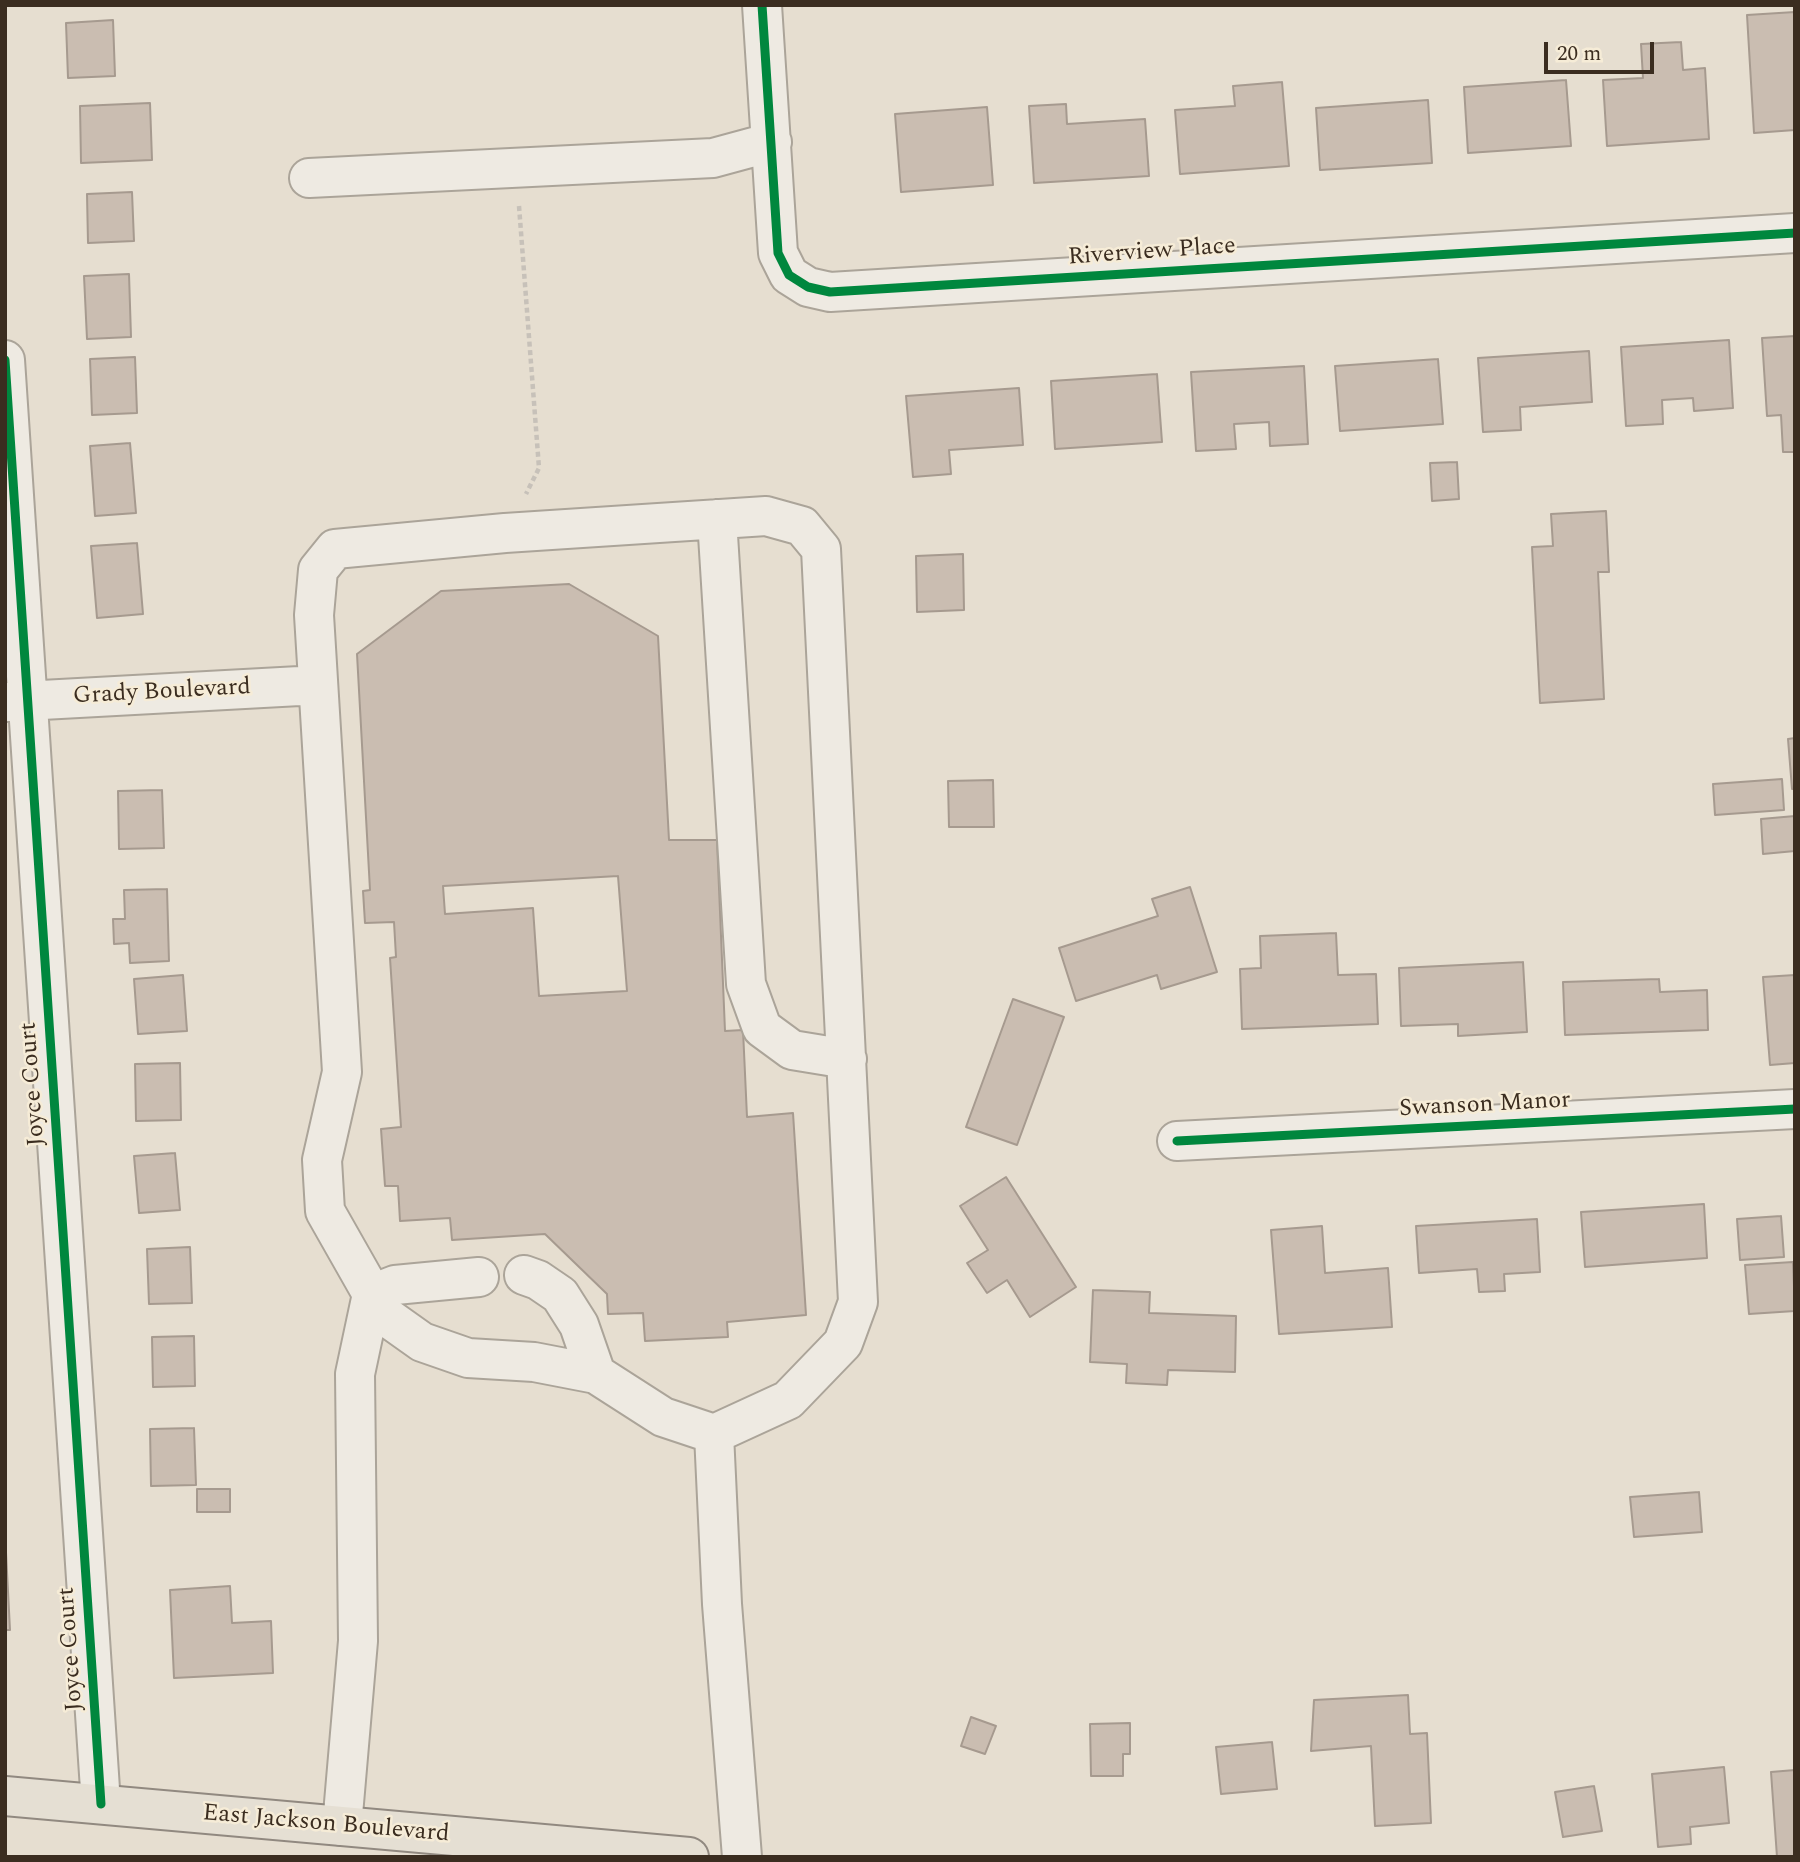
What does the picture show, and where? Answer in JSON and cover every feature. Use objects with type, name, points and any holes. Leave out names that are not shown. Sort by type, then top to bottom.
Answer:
[{"type":"main road","name":"East Jackson Boulevard","points":[[5,1796],[689,1857]]},
{"type":"street","name":"Riverview Place","points":[[762,5],[778,253],[789,275],[808,287],[830,292],[1795,233]]},
{"type":"street","points":[[309,178],[713,158],[772,142]]},
{"type":"street","name":"Joyce Court","points":[[5,360],[17,701],[102,1804]]},
{"type":"street","points":[[766,516],[802,526],[821,550],[858,1301],[843,1343],[788,1400],[714,1434],[663,1417],[597,1374],[534,1362],[468,1358],[422,1342],[384,1315],[325,1211],[322,1160],[342,1072],[314,615],[318,570],[335,549],[505,533],[624,528],[716,519],[766,516]]},
{"type":"street","points":[[716,519],[746,984],[762,1028],[792,1050],[847,1059]]},
{"type":"street","name":"Grady Boulevard","points":[[17,701],[318,685]]},
{"type":"street","name":"Swanson Manor","points":[[1177,1141],[1795,1109]]},
{"type":"street","points":[[524,1275],[538,1279],[560,1295],[579,1325],[597,1374]]},
{"type":"street","points":[[372,1294],[406,1283],[479,1277]]},
{"type":"street","points":[[342,1826],[358,1641],[355,1374],[372,1294]]},
{"type":"street","points":[[714,1434],[722,1604],[742,1857]]},
{"type":"path","points":[[505,533],[539,468],[516,166]]},
{"type":"building","points":[[1795,12],[1795,130],[1754,133],[1747,15]]},
{"type":"building","points":[[113,20],[115,76],[68,78],[66,23]]},
{"type":"building","points":[[1681,42],[1683,70],[1705,68],[1709,139],[1607,146],[1603,80],[1643,78],[1641,44]]},
{"type":"building","points":[[1566,80],[1571,146],[1468,153],[1464,87]]},
{"type":"building","points":[[1282,82],[1289,166],[1180,174],[1175,110],[1235,106],[1233,86]]},
{"type":"building","points":[[1428,100],[1432,163],[1320,170],[1316,108]]},
{"type":"building","points":[[150,103],[152,160],[81,163],[80,106]]},
{"type":"building","points":[[1066,104],[1067,124],[1145,119],[1149,176],[1034,183],[1029,106]]},
{"type":"building","points":[[987,107],[993,185],[901,192],[895,114]]},
{"type":"building","points":[[132,192],[134,241],[88,243],[87,194]]},
{"type":"building","points":[[129,274],[131,337],[87,339],[84,276]]},
{"type":"building","points":[[1795,336],[1795,452],[1783,452],[1781,415],[1767,416],[1762,338]]},
{"type":"building","points":[[1729,340],[1733,408],[1694,411],[1693,398],[1662,400],[1663,424],[1626,426],[1621,347]]},
{"type":"building","points":[[1589,351],[1592,402],[1520,407],[1521,430],[1483,432],[1478,358]]},
{"type":"building","points":[[135,357],[137,413],[92,415],[90,359]]},
{"type":"building","points":[[1438,359],[1443,424],[1340,431],[1335,366]]},
{"type":"building","points":[[1304,366],[1308,444],[1270,446],[1269,422],[1234,424],[1236,449],[1196,451],[1191,372]]},
{"type":"building","points":[[1157,374],[1162,442],[1055,449],[1051,381]]},
{"type":"building","points":[[1019,388],[1023,445],[949,450],[951,474],[913,477],[906,396]]},
{"type":"building","points":[[130,443],[136,513],[95,516],[90,446]]},
{"type":"building","points":[[1457,462],[1459,499],[1432,501],[1430,463]]},
{"type":"building","points":[[1606,511],[1609,572],[1598,572],[1604,699],[1540,703],[1532,547],[1553,546],[1551,514]]},
{"type":"building","points":[[137,543],[143,614],[97,618],[91,546]]},
{"type":"building","points":[[963,554],[964,610],[917,612],[916,556]]},
{"type":"building","points":[[569,584],[658,636],[669,840],[717,840],[725,1031],[743,1030],[747,1117],[793,1113],[806,1315],[727,1322],[728,1337],[645,1341],[643,1313],[608,1314],[607,1294],[545,1234],[452,1240],[450,1218],[400,1221],[398,1186],[385,1186],[381,1129],[401,1127],[390,958],[396,957],[394,922],[365,923],[363,891],[370,890],[357,654],[441,591]],"holes":[[[618,876],[627,991],[539,996],[533,908],[445,914],[443,886]]]},
{"type":"building","points":[[1795,738],[1795,789],[1792,789],[1788,739]]},
{"type":"building","points":[[1782,779],[1784,810],[1715,815],[1713,784]]},
{"type":"building","points":[[993,780],[994,827],[949,827],[948,781]]},
{"type":"building","points":[[162,790],[164,848],[119,849],[118,791]]},
{"type":"building","points":[[1795,816],[1795,851],[1763,854],[1761,819]]},
{"type":"building","points":[[1190,887],[1217,972],[1161,989],[1157,975],[1076,1001],[1059,948],[1158,916],[1152,899]]},
{"type":"building","points":[[167,889],[169,961],[130,963],[129,943],[114,944],[113,919],[125,919],[124,890]]},
{"type":"building","points":[[1336,933],[1338,975],[1376,974],[1378,1024],[1242,1029],[1240,969],[1261,968],[1260,936]]},
{"type":"building","points":[[1523,962],[1527,1032],[1458,1036],[1458,1024],[1401,1026],[1399,968]]},
{"type":"building","points":[[183,975],[187,1031],[138,1034],[134,979]]},
{"type":"building","points":[[1795,975],[1795,1063],[1770,1065],[1763,977]]},
{"type":"building","points":[[1659,979],[1660,992],[1707,990],[1708,1030],[1565,1035],[1563,982]]},
{"type":"building","points":[[1013,999],[1064,1017],[1017,1145],[966,1127]]},
{"type":"building","points":[[180,1063],[181,1120],[136,1121],[135,1064]]},
{"type":"building","points":[[175,1153],[180,1210],[139,1213],[134,1156]]},
{"type":"building","points":[[1006,1177],[1076,1287],[1030,1317],[1007,1280],[987,1293],[967,1263],[988,1250],[960,1206]]},
{"type":"building","points":[[1704,1204],[1707,1258],[1585,1267],[1581,1212]]},
{"type":"building","points":[[1781,1216],[1784,1257],[1740,1260],[1737,1219]]},
{"type":"building","points":[[1537,1219],[1540,1272],[1504,1274],[1505,1291],[1479,1292],[1477,1269],[1419,1273],[1416,1226]]},
{"type":"building","points":[[1322,1226],[1325,1273],[1388,1268],[1392,1327],[1279,1334],[1271,1230]]},
{"type":"building","points":[[190,1247],[192,1303],[149,1304],[147,1249]]},
{"type":"building","points":[[1793,1262],[1795,1311],[1749,1314],[1745,1265]]},
{"type":"building","points":[[1093,1290],[1150,1292],[1149,1313],[1236,1316],[1235,1372],[1168,1370],[1167,1385],[1126,1383],[1127,1364],[1090,1362]]},
{"type":"building","points":[[194,1336],[195,1386],[153,1387],[152,1337]]},
{"type":"building","points":[[194,1428],[196,1485],[151,1486],[150,1429]]},
{"type":"building","points":[[197,1489],[230,1489],[230,1512],[197,1512]]},
{"type":"building","points":[[1699,1492],[1702,1532],[1634,1537],[1630,1497]]},
{"type":"building","points":[[5,1533],[10,1630],[5,1630]]},
{"type":"building","points":[[230,1586],[232,1623],[271,1621],[273,1673],[174,1678],[170,1590]]},
{"type":"building","points":[[1408,1695],[1410,1734],[1427,1733],[1431,1823],[1375,1826],[1371,1746],[1311,1751],[1314,1700]]},
{"type":"building","points":[[971,1717],[996,1726],[985,1754],[961,1746]]},
{"type":"building","points":[[1130,1723],[1130,1754],[1123,1754],[1123,1776],[1091,1776],[1090,1724]]},
{"type":"building","points":[[1272,1742],[1277,1789],[1221,1794],[1216,1747]]},
{"type":"building","points":[[1724,1767],[1729,1823],[1690,1827],[1691,1844],[1658,1847],[1652,1774]]},
{"type":"building","points":[[1795,1770],[1795,1857],[1777,1857],[1771,1772]]},
{"type":"building","points":[[1594,1786],[1602,1831],[1563,1837],[1555,1792]]},
{"type":"cycle path","points":[[762,5],[778,253],[789,275],[808,287],[830,292],[1795,233]]},
{"type":"cycle path","points":[[5,360],[101,1804]]},
{"type":"cycle path","points":[[1177,1141],[1795,1109]]}]
